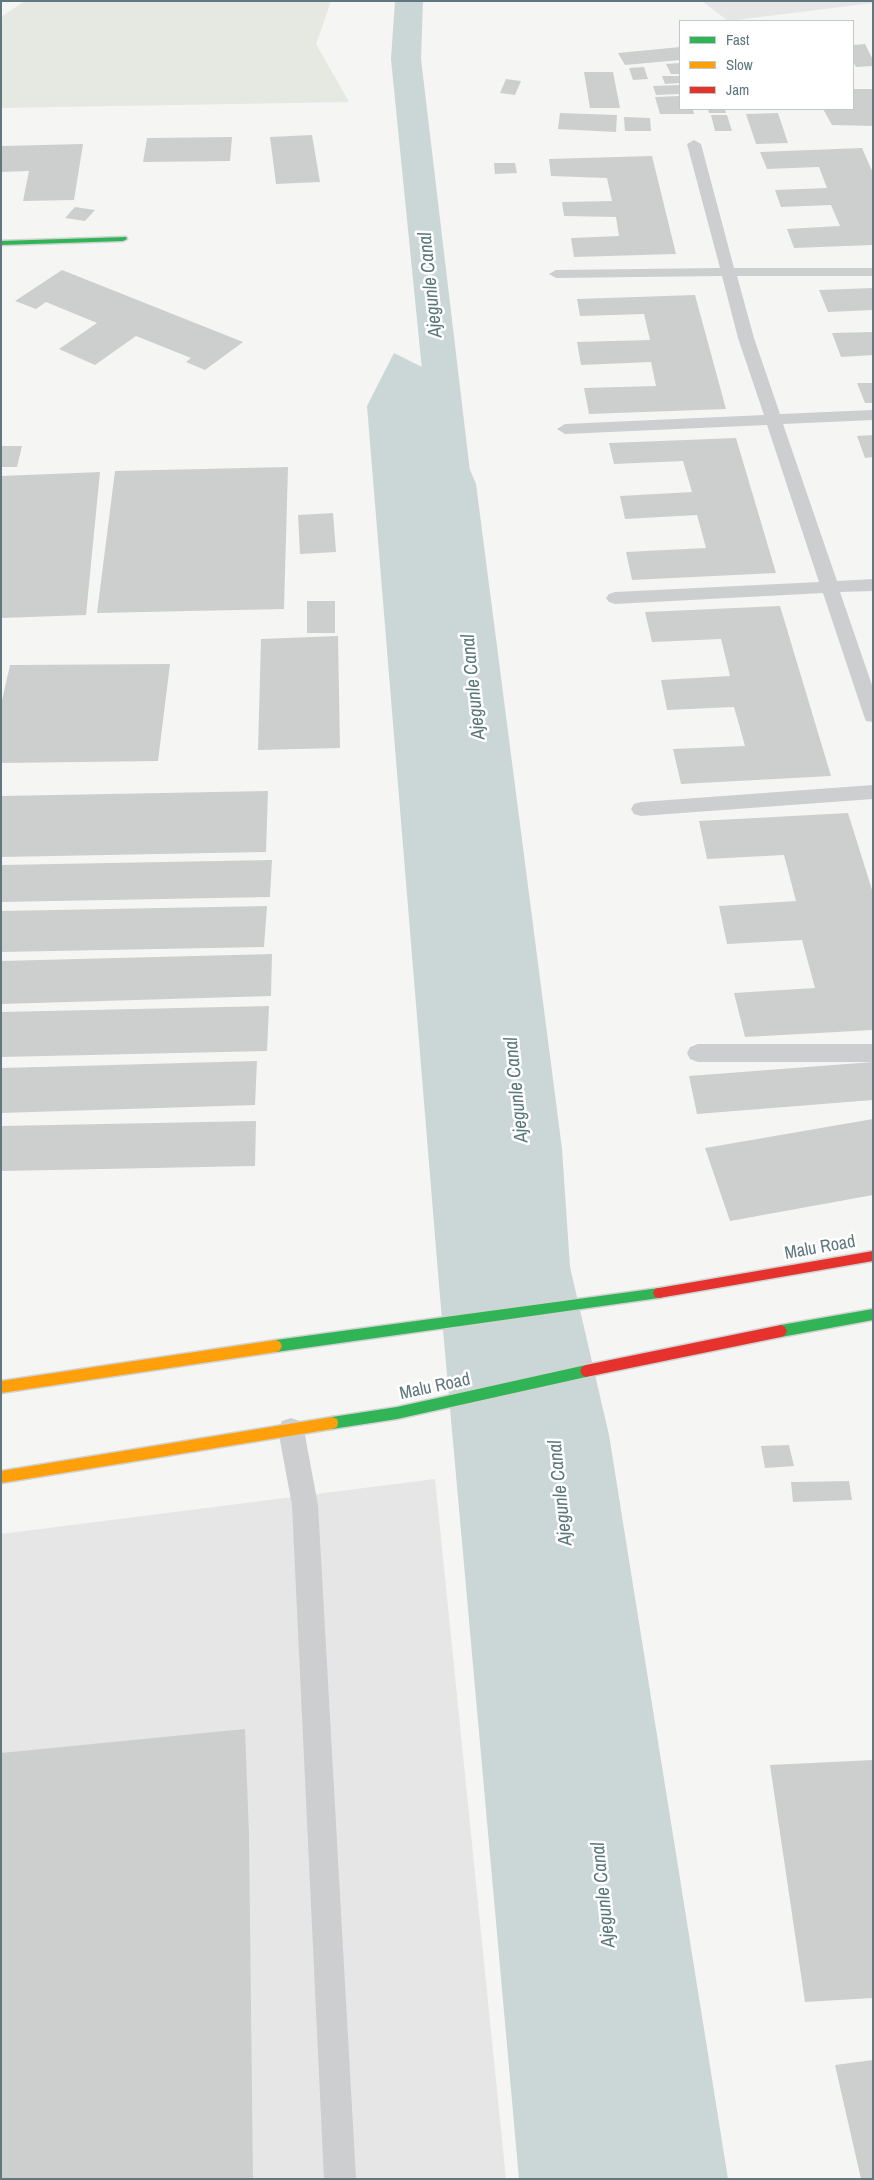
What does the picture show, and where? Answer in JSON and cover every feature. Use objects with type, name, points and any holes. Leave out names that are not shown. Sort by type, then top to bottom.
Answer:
[{"type":"main road","points":[[1,243],[123,239]]},
{"type":"main road","name":"Malu Road","points":[[1,1387],[386,1330],[636,1297],[873,1256]]},
{"type":"main road","name":"Malu Road","points":[[1,1477],[397,1413],[657,1356],[873,1314]]},
{"type":"lane","points":[[694,144],[746,338],[873,716]]},
{"type":"lane","points":[[556,274],[873,272]]},
{"type":"lane","points":[[565,429],[873,415]]},
{"type":"lane","points":[[615,598],[873,585]]},
{"type":"lane","points":[[641,809],[873,792]]},
{"type":"lane","points":[[698,1053],[873,1053]]},
{"type":"lane","points":[[291,1430],[305,1505],[340,2179]]},
{"type":"shaded area","points":[[25,1],[331,1],[316,44],[349,102],[1,108],[1,17]]},
{"type":"shaded area","points":[[702,1],[873,1],[873,3],[727,20]]},
{"type":"shaded area","points":[[435,1479],[506,2179],[1,2179],[1,1534]]},
{"type":"water","points":[[394,353],[428,370],[476,484],[562,1149],[570,1267],[609,1435],[728,2179],[519,2179],[439,1285],[367,406]]},
{"type":"building","points":[[865,44],[873,60],[873,66],[856,67],[854,63],[854,45]]},
{"type":"building","points":[[679,47],[679,60],[625,65],[618,53]]},
{"type":"building","points":[[679,63],[679,74],[671,74],[666,64]]},
{"type":"building","points":[[644,67],[648,79],[633,80],[629,68]]},
{"type":"building","points":[[584,72],[613,72],[620,108],[590,108]]},
{"type":"building","points":[[662,76],[679,76],[679,83],[665,84]]},
{"type":"building","points":[[506,79],[521,81],[515,95],[500,93]]},
{"type":"building","points":[[679,85],[679,94],[656,95],[653,86]]},
{"type":"building","points":[[854,89],[873,89],[873,126],[832,125],[824,110],[854,110]]},
{"type":"building","points":[[679,96],[679,110],[693,110],[694,114],[660,114],[655,97]]},
{"type":"building","points":[[708,110],[725,110],[726,113],[709,113]]},
{"type":"building","points":[[560,113],[617,115],[616,132],[558,129]]},
{"type":"building","points":[[778,113],[788,143],[756,144],[746,114]]},
{"type":"building","points":[[711,115],[727,115],[732,131],[715,131]]},
{"type":"building","points":[[624,117],[650,118],[651,131],[625,131]]},
{"type":"building","points":[[312,135],[320,182],[276,184],[270,137]]},
{"type":"building","points":[[232,137],[230,161],[143,162],[147,138]]},
{"type":"building","points":[[83,144],[74,200],[23,201],[29,171],[1,172],[1,146]]},
{"type":"building","points":[[862,148],[873,173],[873,245],[794,248],[787,229],[840,226],[831,205],[781,207],[775,190],[827,188],[819,167],[767,169],[760,152]]},
{"type":"building","points":[[652,156],[676,254],[574,257],[571,238],[619,236],[616,217],[564,216],[562,202],[612,201],[607,178],[551,176],[549,159]]},
{"type":"building","points":[[494,163],[515,163],[517,173],[495,174]]},
{"type":"building","points":[[75,207],[95,210],[85,221],[65,218]]},
{"type":"building","points":[[62,270],[243,342],[205,370],[186,362],[191,358],[136,336],[95,365],[59,349],[97,323],[46,302],[36,309],[15,301]]},
{"type":"building","points":[[873,288],[873,310],[828,312],[819,290]]},
{"type":"building","points":[[695,295],[726,409],[589,414],[584,388],[656,386],[651,362],[581,365],[577,342],[650,340],[644,314],[580,316],[577,299]]},
{"type":"building","points":[[873,332],[873,355],[841,357],[832,333]]},
{"type":"building","points":[[857,383],[873,383],[873,403],[865,403]]},
{"type":"building","points":[[873,435],[873,457],[865,458],[857,436]]},
{"type":"building","points":[[736,438],[776,573],[632,580],[626,552],[706,548],[697,515],[625,519],[620,496],[692,492],[683,461],[614,464],[609,443]]},
{"type":"building","points":[[1,446],[22,446],[17,467],[1,467]]},
{"type":"building","points":[[288,467],[284,609],[97,613],[115,471]]},
{"type":"building","points":[[100,472],[86,615],[1,618],[1,476]]},
{"type":"building","points":[[333,513],[336,552],[300,554],[298,515]]},
{"type":"building","points":[[307,601],[335,601],[335,633],[307,633]]},
{"type":"building","points":[[780,606],[831,776],[681,784],[673,749],[745,746],[734,707],[667,710],[661,680],[730,676],[721,639],[652,642],[645,612]]},
{"type":"building","points":[[338,636],[340,748],[258,750],[261,639]]},
{"type":"building","points":[[170,664],[158,761],[1,763],[1,705],[10,665]]},
{"type":"building","points":[[268,791],[266,852],[1,857],[1,796]]},
{"type":"building","points":[[848,813],[873,893],[873,1030],[745,1037],[734,993],[815,988],[802,940],[727,944],[719,906],[796,901],[784,855],[707,859],[699,821]]},
{"type":"building","points":[[272,860],[270,897],[1,902],[1,865]]},
{"type":"building","points":[[267,906],[264,947],[1,952],[1,911]]},
{"type":"building","points":[[272,954],[271,996],[1,1004],[1,961]]},
{"type":"building","points":[[269,1006],[267,1051],[1,1057],[1,1012]]},
{"type":"building","points":[[257,1061],[255,1105],[1,1113],[1,1068]]},
{"type":"building","points":[[873,1062],[873,1100],[697,1114],[689,1076]]},
{"type":"building","points":[[873,1119],[873,1195],[730,1221],[705,1148]]},
{"type":"building","points":[[256,1121],[255,1166],[1,1171],[1,1126]]},
{"type":"building","points":[[789,1445],[794,1466],[765,1468],[761,1446]]},
{"type":"building","points":[[849,1481],[852,1500],[793,1502],[791,1482]]},
{"type":"building","points":[[245,1729],[249,1835],[253,2179],[1,2179],[1,1753]]},
{"type":"building","points":[[873,1760],[873,1998],[805,2002],[770,1765]]},
{"type":"building","points":[[873,2060],[873,2179],[861,2179],[835,2065]]},
{"type":"waterway","name":"Ajegunle Canal","points":[[409,1],[406,59],[452,480]]},
{"type":"traffic: fast","points":[[1,243],[123,239]]},
{"type":"traffic: fast","points":[[276,1346],[659,1293]]},
{"type":"traffic: fast","points":[[781,1331],[873,1314]]},
{"type":"traffic: fast","points":[[332,1423],[397,1413],[586,1371]]},
{"type":"traffic: slow","points":[[1,1387],[276,1346]]},
{"type":"traffic: slow","points":[[1,1477],[332,1423]]},
{"type":"traffic: jam","points":[[659,1293],[873,1256]]},
{"type":"traffic: jam","points":[[586,1371],[781,1331]]}]
